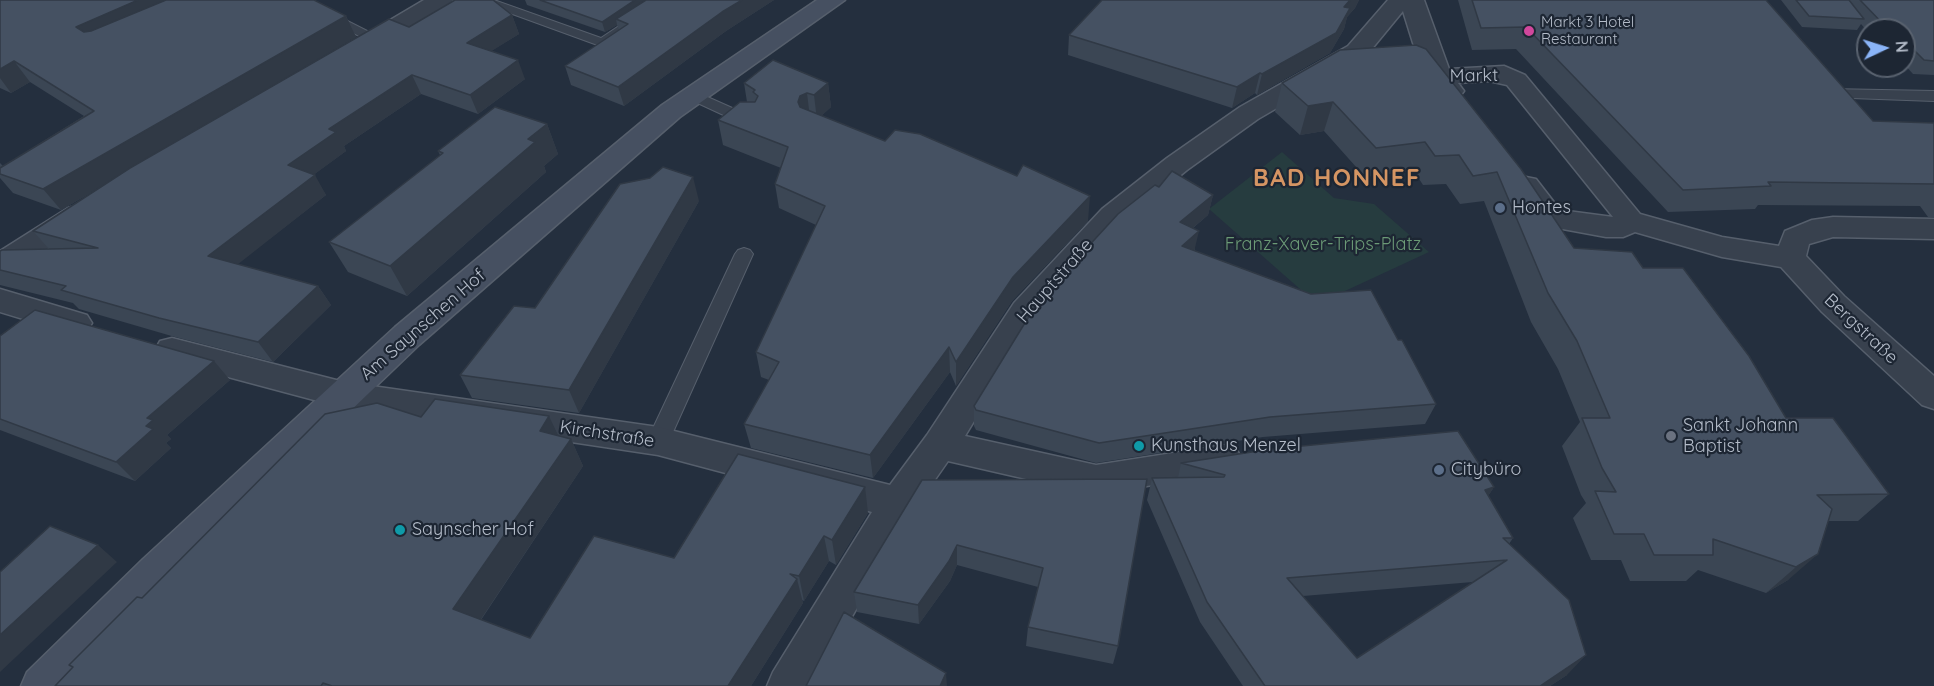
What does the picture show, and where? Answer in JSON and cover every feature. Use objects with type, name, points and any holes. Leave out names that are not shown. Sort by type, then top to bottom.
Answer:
[{"type":"main road","name":"Am Saynschen Hof","points":[[42,686],[157,571],[407,336],[671,111],[833,0]]},
{"type":"street","points":[[338,61],[441,0]]},
{"type":"street","name":"Hauptstraße","points":[[788,686],[898,503],[940,445],[1025,312],[1112,216],[1177,164],[1249,112],[1357,51],[1400,0]]},
{"type":"street","points":[[1412,0],[1425,43],[1440,77]]},
{"type":"street","name":"Markt","points":[[1440,77],[1489,73],[1504,74],[1516,80],[1621,207],[1630,221]]},
{"type":"street","name":"Markt","points":[[1440,77],[1469,114]]},
{"type":"street","points":[[1514,171],[1551,218],[1606,228],[1623,227],[1630,221],[1722,247],[1790,258],[1796,238],[1812,230],[1833,227],[1934,229]]},
{"type":"street","points":[[0,265],[95,204]]},
{"type":"street","name":"Bergstraße","points":[[1790,258],[1833,304],[1934,396]]},
{"type":"street","points":[[0,300],[103,331]]},
{"type":"street","name":"Kirchstraße","points":[[144,342],[344,395],[658,441],[898,503]]},
{"type":"street","points":[[940,445],[1096,480],[1252,456]]},
{"type":"lane","points":[[295,0],[376,39]]},
{"type":"lane","points":[[481,0],[603,43],[667,0]]},
{"type":"lane","points":[[1829,94],[1934,96]]},
{"type":"lane","points":[[694,96],[752,122]]},
{"type":"lane","points":[[658,441],[744,254]]},
{"type":"green space","name":"Franz-Xaver-Trips-Platz","points":[[1282,152],[1334,198],[1374,204],[1429,252],[1317,304],[1209,209]]},
{"type":"building","points":[[0,0],[138,0],[76,27],[84,32],[166,0],[314,0],[346,16],[43,189],[0,174],[0,168],[94,111],[14,61],[0,69]]},
{"type":"building","points":[[455,0],[493,0],[512,15],[467,43],[518,60],[470,95],[412,75],[329,129],[336,132],[288,165],[315,175],[208,256],[318,286],[258,342],[159,318],[61,290],[66,286],[0,270],[0,251],[2,250],[98,248],[33,231],[130,168],[389,19],[409,27]]},
{"type":"building","points":[[540,0],[635,0],[602,22]]},
{"type":"building","points":[[646,0],[742,0],[618,87],[565,66],[628,24],[616,19]]},
{"type":"building","points":[[1102,0],[1350,0],[1344,7],[1350,8],[1336,33],[1237,87],[1069,35]]},
{"type":"building","points":[[1472,0],[1766,0],[1873,121],[1934,123],[1934,184],[1768,182],[1771,186],[1683,190],[1526,27],[1481,28]]},
{"type":"building","points":[[1796,0],[1849,0],[1863,18],[1856,19],[1809,16]]},
{"type":"building","points":[[1860,0],[1934,0],[1934,61],[1924,60],[1916,52],[1916,18],[1877,18]]},
{"type":"building","points":[[1416,45],[1426,49],[1521,169],[1574,248],[1632,252],[1643,268],[1683,268],[1749,356],[1786,418],[1833,418],[1889,494],[1817,495],[1832,509],[1818,554],[1796,567],[1713,539],[1713,555],[1654,555],[1644,534],[1614,534],[1595,491],[1616,492],[1602,468],[1582,418],[1610,418],[1577,341],[1548,293],[1497,172],[1473,176],[1459,155],[1435,156],[1425,142],[1376,148],[1333,102],[1308,106],[1282,83],[1340,50]]},
{"type":"building","points":[[773,60],[828,83],[814,95],[807,93],[800,96],[798,102],[800,107],[885,141],[895,130],[920,134],[1017,176],[1023,165],[1090,196],[1013,277],[956,362],[949,347],[870,455],[744,424],[779,362],[756,352],[825,206],[775,184],[788,147],[718,120],[740,102],[755,102],[758,96],[753,92],[755,90],[744,83]]},
{"type":"building","points":[[495,107],[547,124],[528,139],[535,142],[390,266],[329,242],[443,153],[438,151]]},
{"type":"building","points":[[663,167],[693,177],[569,390],[460,375],[514,306],[535,308],[620,184],[650,178]]},
{"type":"building","points":[[1172,171],[1213,195],[1180,222],[1199,231],[1182,246],[1311,294],[1371,290],[1398,340],[1402,340],[1436,404],[1270,417],[1099,443],[976,410],[974,406],[1039,300],[1118,214],[1155,185],[1159,187]]},
{"type":"building","points":[[35,310],[214,361],[147,418],[153,420],[146,426],[153,429],[116,462],[0,419],[0,336]]},
{"type":"building","points":[[435,399],[549,416],[540,431],[571,439],[453,609],[530,638],[594,536],[674,558],[738,454],[865,487],[832,540],[824,536],[799,576],[790,574],[797,579],[728,686],[332,686],[323,683],[321,686],[55,686],[73,667],[69,665],[137,597],[142,598],[325,414],[377,403],[421,417]]},
{"type":"building","points":[[1458,431],[1494,487],[1485,490],[1513,538],[1503,538],[1569,600],[1586,655],[1540,686],[1265,686],[1207,602],[1152,478],[1224,477],[1225,475],[1181,463],[1271,449]],"holes":[[[1507,560],[1357,658],[1287,578]]]},
{"type":"building","points":[[1147,479],[1118,646],[1028,627],[1043,568],[957,545],[949,561],[918,605],[854,592],[922,480]]},
{"type":"building","points":[[50,526],[98,545],[0,635],[0,572]]},
{"type":"building","points":[[844,612],[946,673],[940,686],[806,686]]},
{"type":"place","name":"Markt 3 Hotel Restaurant","points":[[1529,31]]},
{"type":"place","name":"Hontes","points":[[1500,208]]},
{"type":"place","name":"Sankt Johann Baptist","points":[[1671,436]]},
{"type":"place","name":"Kunsthaus Menzel","points":[[1139,446]]},
{"type":"place","name":"Citybüro","points":[[1439,470]]},
{"type":"place","name":"Saynscher Hof","points":[[400,530]]},
{"type":"district","name":"BAD HONNEF","points":[[1337,179]]}]
